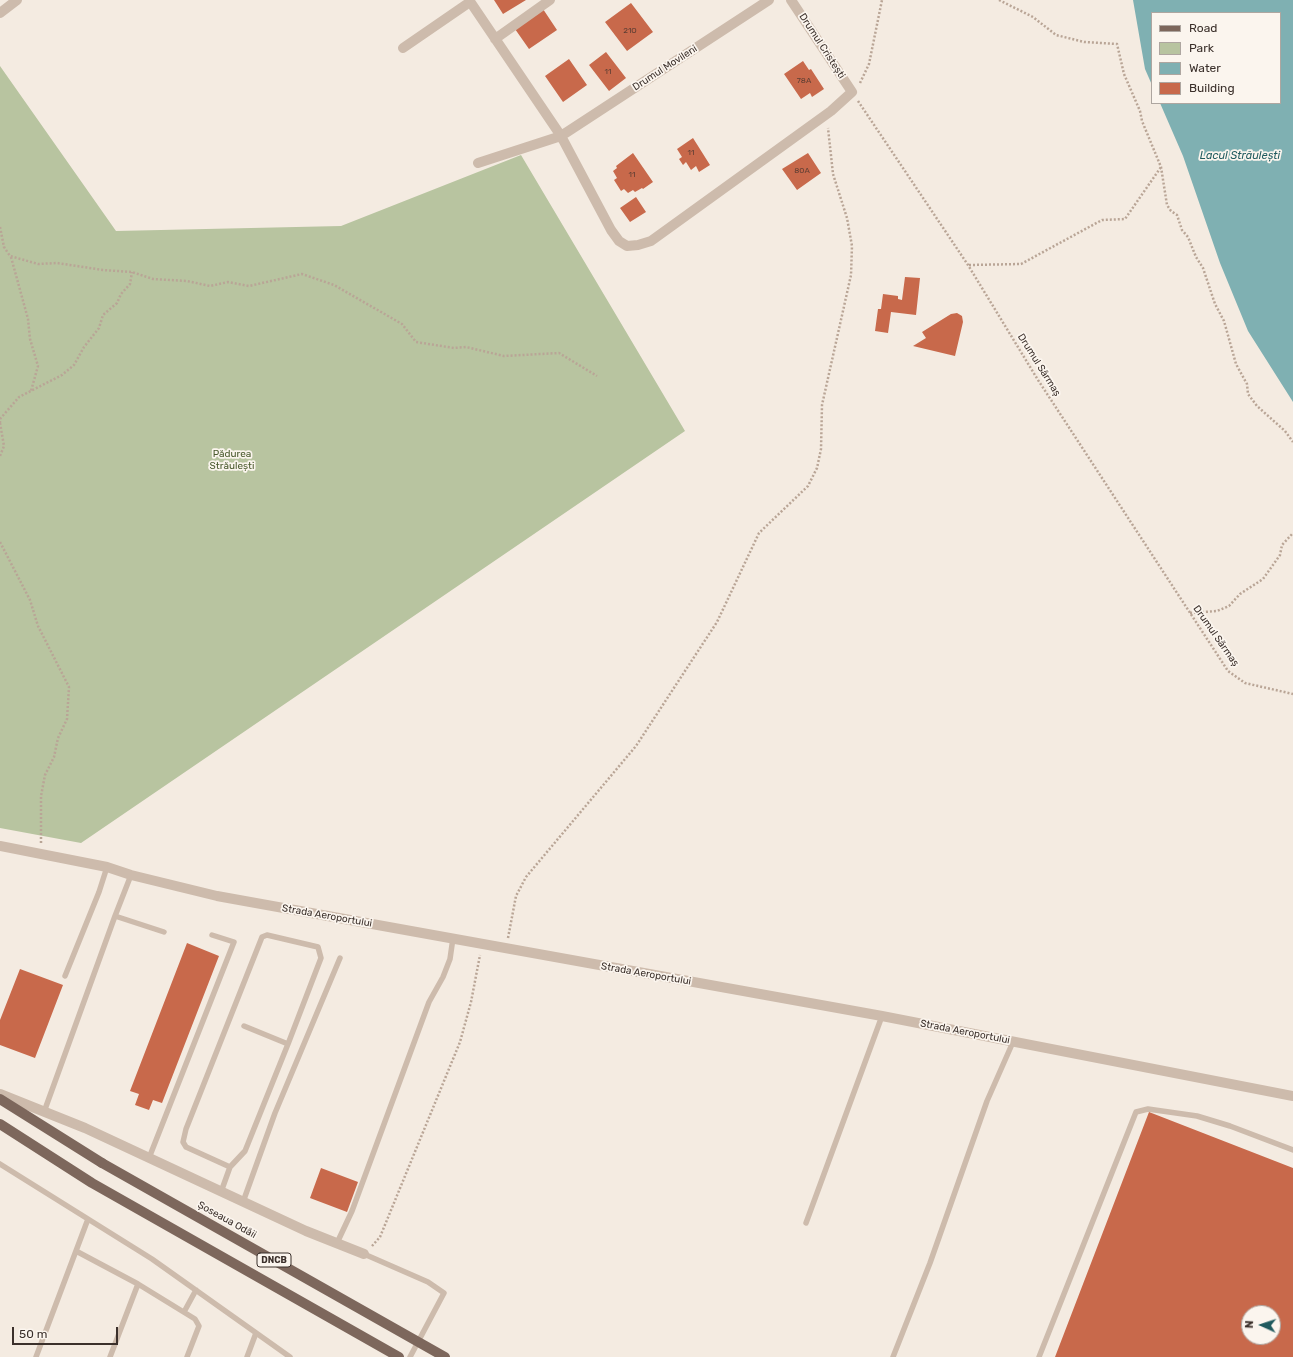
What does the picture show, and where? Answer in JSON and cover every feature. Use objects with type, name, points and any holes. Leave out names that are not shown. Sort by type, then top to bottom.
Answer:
[{"type":"main road","name":"Șoseaua Odăii","points":[[0,1099],[102,1163],[445,1357]]},
{"type":"main road","name":"DNCB","points":[[0,1124],[92,1183],[399,1357]]},
{"type":"street","points":[[0,13],[17,0]]},
{"type":"street","points":[[495,39],[550,0]]},
{"type":"street","name":"Drumul Movileni","points":[[478,163],[561,136],[769,0]]},
{"type":"street","name":"Drumul Cristești","points":[[791,0],[852,92]]},
{"type":"street","points":[[403,48],[469,1],[561,136],[611,230],[619,241],[627,246],[638,245],[651,241],[831,111],[852,92]]},
{"type":"street","name":"Strada Aeroportului","points":[[0,846],[107,867],[131,875],[217,896],[882,1016],[1293,1096]]},
{"type":"street","name":"Șoseaua Odăii","points":[[0,1094],[85,1128],[306,1231],[364,1254]]},
{"type":"lane","points":[[65,976],[99,892],[107,867]]},
{"type":"lane","points":[[44,1112],[131,875]]},
{"type":"lane","points":[[115,916],[164,932]]},
{"type":"lane","points":[[149,1158],[234,942],[212,935]]},
{"type":"lane","points":[[221,1192],[230,1167],[245,1151],[288,1044],[321,958],[318,947],[267,935],[262,936],[186,1129],[183,1142],[186,1148],[230,1167]]},
{"type":"lane","points":[[336,1243],[352,1211],[428,1002],[443,977],[450,959],[453,938]]},
{"type":"lane","points":[[243,1202],[275,1113],[340,958]]},
{"type":"lane","points":[[806,1223],[882,1016]]},
{"type":"lane","points":[[244,1026],[288,1044]]},
{"type":"lane","points":[[893,1357],[930,1263],[987,1102],[1013,1042]]},
{"type":"lane","points":[[1039,1357],[1136,1112],[1148,1109],[1197,1116],[1230,1126],[1293,1150]]},
{"type":"lane","points":[[0,1164],[152,1259],[290,1357]]},
{"type":"lane","points":[[36,1357],[88,1219]]},
{"type":"lane","points":[[76,1251],[138,1284],[195,1318],[199,1326],[187,1357]]},
{"type":"lane","points":[[364,1254],[428,1282],[444,1293],[410,1357]]},
{"type":"lane","points":[[110,1357],[138,1284]]},
{"type":"lane","points":[[184,1312],[196,1290]]},
{"type":"lane","points":[[247,1357],[256,1333]]},
{"type":"path","points":[[852,92],[863,80],[869,64],[882,0]]},
{"type":"path","points":[[1000,0],[1033,17],[1056,35],[1084,42],[1117,44],[1124,74],[1140,111],[1142,121],[1160,168],[1167,205],[1170,211],[1177,215],[1182,230],[1188,237],[1196,257],[1203,268],[1215,304],[1224,321],[1236,364],[1247,384],[1248,394],[1257,406],[1285,431],[1293,442]]},
{"type":"path","name":"Drumul Sărmaș","points":[[852,92],[968,265],[1038,380],[1228,671],[1245,683],[1293,694]]},
{"type":"path","points":[[507,949],[516,896],[526,877],[636,746],[717,622],[758,533],[808,486],[817,468],[821,449],[822,405],[851,275],[852,246],[847,218],[832,174],[828,133],[831,111]]},
{"type":"path","points":[[968,265],[1021,264],[1102,220],[1125,219],[1160,168]]},
{"type":"path","points":[[0,227],[4,247],[10,256],[28,319],[30,339],[38,366],[31,391]]},
{"type":"path","points":[[10,256],[38,264],[57,263],[102,270],[132,272],[152,279],[187,281],[210,286],[228,282],[249,286],[302,274],[334,285],[402,324],[416,342],[454,348],[466,347],[504,356],[559,353],[597,376]]},
{"type":"path","points":[[0,456],[4,446],[0,419],[19,396],[62,375],[74,366],[84,347],[99,328],[103,315],[117,303],[121,294],[130,284],[132,272]]},
{"type":"path","points":[[1190,613],[1217,610],[1229,606],[1240,594],[1263,579],[1280,555],[1282,545],[1293,533]]},
{"type":"path","points":[[0,542],[30,600],[38,626],[69,687],[67,719],[58,738],[54,757],[45,775],[41,796],[40,854]]},
{"type":"path","points":[[364,1254],[380,1238],[460,1042],[471,1002],[482,945]]},
{"type":"green space","name":"Pădurea Străulești","points":[[0,66],[116,231],[341,226],[521,155],[685,431],[81,843],[0,828]]},
{"type":"water","name":"Lacul Străulești","points":[[1133,0],[1293,0],[1293,402],[1248,331],[1220,263],[1183,156],[1160,104],[1281,104],[1281,12],[1151,12],[1151,83],[1145,69]]},
{"type":"building","points":[[494,0],[526,0],[503,14]]},
{"type":"building","points":[[631,3],[653,32],[627,51],[605,22]]},
{"type":"building","points":[[543,9],[557,30],[529,49],[515,29]]},
{"type":"building","points":[[606,52],[626,78],[609,91],[589,65]]},
{"type":"building","points":[[569,59],[587,85],[563,102],[545,76]]},
{"type":"building","points":[[803,61],[809,70],[811,69],[824,89],[812,97],[810,93],[801,99],[784,74]]},
{"type":"building","points":[[693,138],[710,165],[699,172],[696,166],[691,170],[686,162],[683,165],[679,159],[682,157],[677,149]]},
{"type":"building","points":[[633,153],[653,182],[643,189],[642,188],[635,192],[633,190],[628,193],[624,189],[621,191],[614,180],[617,178],[613,171],[617,168],[616,166]]},
{"type":"building","points":[[808,153],[821,173],[797,190],[782,169]]},
{"type":"building","points":[[636,197],[646,212],[630,222],[620,208]]},
{"type":"building","points":[[905,277],[920,278],[916,315],[891,312],[888,333],[875,331],[878,309],[881,309],[883,294],[898,296],[898,299],[902,300]]},
{"type":"building","points":[[957,313],[962,316],[963,322],[955,356],[913,346],[926,338],[922,332],[951,314]]},
{"type":"building","points":[[187,943],[219,956],[162,1103],[153,1100],[149,1110],[135,1105],[139,1094],[130,1091]]},
{"type":"building","points":[[20,969],[63,985],[35,1058],[0,1045],[0,1020]]},
{"type":"building","points":[[1149,1112],[1293,1168],[1293,1357],[1055,1357]]},
{"type":"building","points":[[321,1168],[358,1182],[347,1212],[310,1198]]}]
